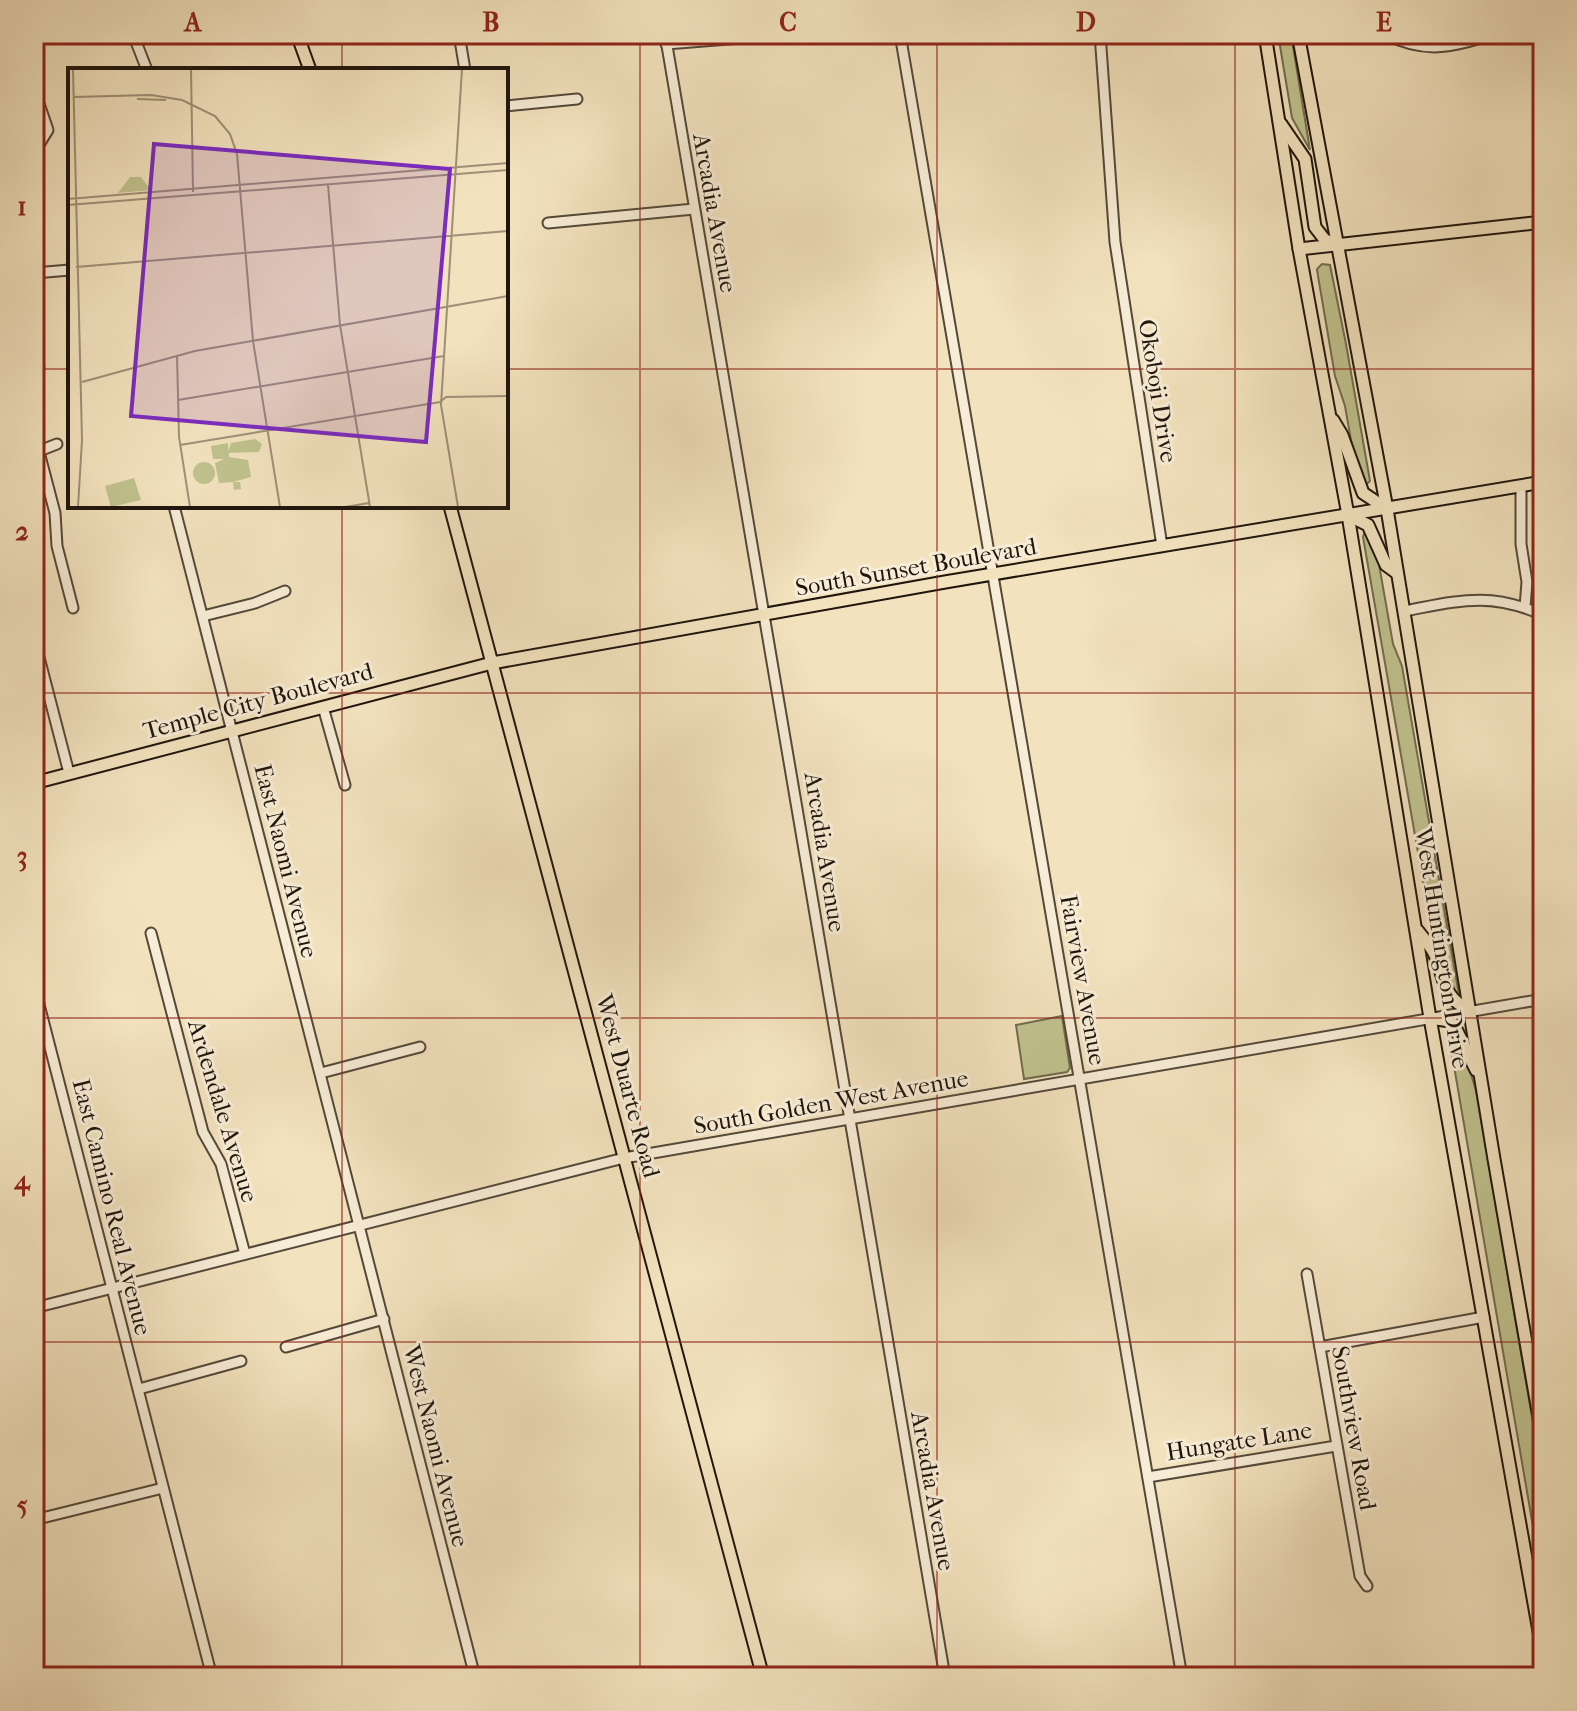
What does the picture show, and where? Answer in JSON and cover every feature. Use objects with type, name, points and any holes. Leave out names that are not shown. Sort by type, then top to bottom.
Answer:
[{"type":"main road","points":[[297,34],[309,68]]},
{"type":"main road","name":"West Huntington Drive","points":[[1265,34],[1430,1018],[1543,1654]]},
{"type":"main road","name":"West Huntington Drive","points":[[1298,34],[1387,509],[1543,1440]]},
{"type":"main road","points":[[1279,120],[1305,159],[1315,227],[1325,240],[1336,244]]},
{"type":"main road","points":[[1299,249],[1543,222]]},
{"type":"main road","points":[[1329,412],[1342,435],[1363,493],[1387,509]]},
{"type":"main road","name":"South Sunset Boulevard","points":[[492,663],[993,574],[1543,482]]},
{"type":"main road","name":"West Duarte Road","points":[[451,508],[763,1677]]},
{"type":"main road","points":[[1348,515],[1368,525],[1386,565],[1397,573]]},
{"type":"main road","name":"Temple City Boulevard","points":[[34,783],[492,663]]},
{"type":"main road","points":[[1415,927],[1433,952],[1449,995],[1456,1004],[1471,1011]]},
{"type":"main road","points":[[1430,1018],[1450,1021],[1454,1025],[1481,1080]]},
{"type":"main road","points":[[1532,1600],[1543,1617]]},
{"type":"street","points":[[133,34],[146,68]]},
{"type":"street","points":[[459,34],[465,68]]},
{"type":"street","name":"Fairview Avenue","points":[[900,34],[1182,1677]]},
{"type":"street","name":"Okoboji Drive","points":[[1100,34],[1115,242],[1162,546]]},
{"type":"street","points":[[1385,34],[1401,42],[1432,48],[1448,47],[1478,36],[1495,34]]},
{"type":"street","points":[[665,39],[768,36]]},
{"type":"street","name":"Arcadia Avenue","points":[[665,39],[945,1677]]},
{"type":"street","points":[[34,89],[47,122],[46,136],[34,145]]},
{"type":"street","points":[[508,106],[577,99]]},
{"type":"street","points":[[548,223],[694,209]]},
{"type":"street","points":[[34,273],[68,270]]},
{"type":"street","points":[[57,444],[37,452],[55,513],[57,546],[73,608]]},
{"type":"street","points":[[1521,486],[1520,532],[1527,582],[1525,607]]},
{"type":"street","name":"East Naomi Avenue","points":[[175,508],[359,1225]]},
{"type":"street","points":[[203,616],[255,603],[285,591]]},
{"type":"street","points":[[1404,611],[1480,598],[1525,607],[1543,615]]},
{"type":"street","points":[[34,638],[69,773]]},
{"type":"street","points":[[323,707],[345,785]]},
{"type":"street","name":"Ardendale Avenue","points":[[151,933],[203,1132],[221,1164],[245,1254]]},
{"type":"street","name":"East Camino Real Avenue","points":[[35,992],[212,1677]]},
{"type":"street","name":"South Golden West Avenue","points":[[34,1308],[624,1158],[1543,999]]},
{"type":"street","points":[[321,1073],[420,1047]]},
{"type":"street","name":"West Naomi Avenue","points":[[359,1225],[475,1677]]},
{"type":"street","name":"Southview Road","points":[[1307,1274],[1360,1576],[1367,1586]]},
{"type":"street","points":[[1320,1347],[1484,1317]]},
{"type":"street","points":[[286,1347],[384,1319]]},
{"type":"street","points":[[139,1389],[241,1361]]},
{"type":"street","name":"Hungate Lane","points":[[1148,1477],[1336,1446]]},
{"type":"street","points":[[46,1517],[163,1488]]},
{"type":"green space","points":[[1278,34],[1291,34],[1310,150],[1292,118]]},
{"type":"green space","points":[[1322,264],[1330,265],[1346,344],[1370,481],[1366,485],[1356,469],[1345,406],[1335,376],[1317,269]]},
{"type":"green space","points":[[1365,531],[1377,553],[1393,644],[1402,666],[1459,995],[1454,996],[1432,933],[1363,537]]},
{"type":"green space","points":[[1062,1016],[1070,1068],[1067,1072],[1024,1079],[1016,1025]]},
{"type":"green space","points":[[1452,1028],[1466,1057],[1476,1091],[1543,1481],[1543,1585],[1448,1031]]}]
